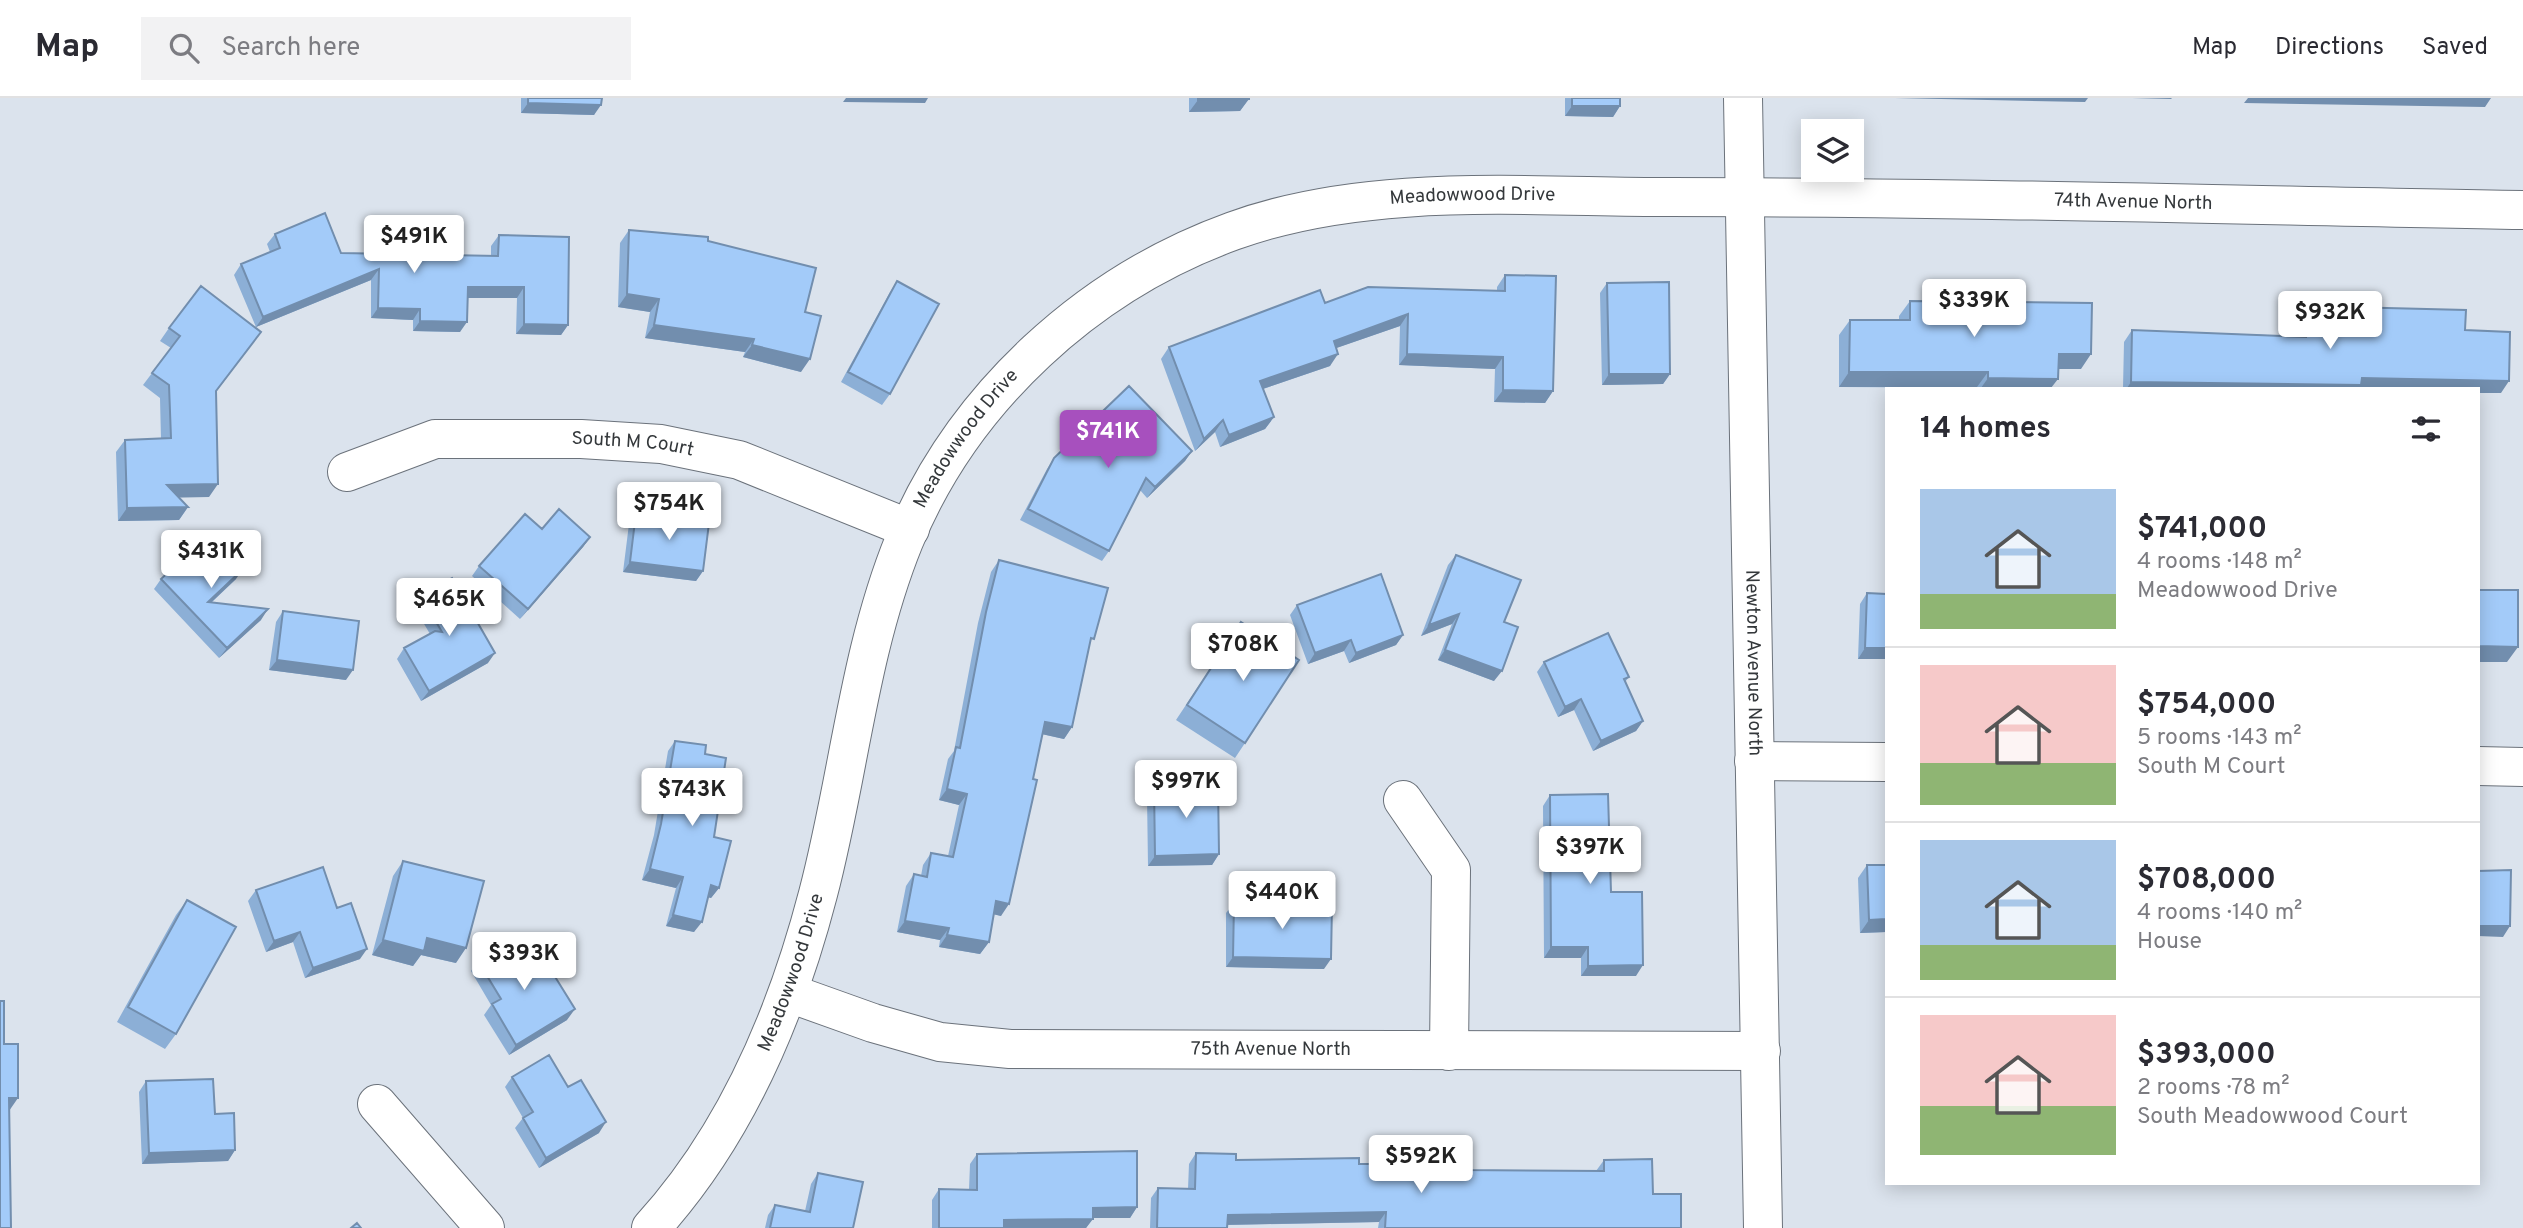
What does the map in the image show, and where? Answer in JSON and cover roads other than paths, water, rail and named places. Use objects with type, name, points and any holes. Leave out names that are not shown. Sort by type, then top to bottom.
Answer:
[{"type":"street","name":"Newton Avenue North","points":[[1743,98],[1763,1228]]},
{"type":"street","name":"Meadowwood Drive","points":[[651,1228],[678,1198],[739,1101],[789,993],[819,891],[873,633],[910,528],[947,460],[1003,384],[1070,320],[1148,269],[1235,230],[1325,207],[1419,197],[1744,197]]},
{"type":"street","name":"74th Avenue North","points":[[1744,197],[2523,210]]},
{"type":"street","name":"South M Court","points":[[347,472],[435,439],[581,439],[661,444],[739,460],[910,528]]},
{"type":"street","points":[[1754,761],[1885,762]]},
{"type":"street","points":[[2480,766],[2523,766]]},
{"type":"street","points":[[1403,800],[1451,870],[1449,1051]]},
{"type":"street","name":"75th Avenue North","points":[[789,993],[873,1023],[940,1042],[1010,1049],[1761,1051]]},
{"type":"street","points":[[377,1104],[485,1228]]}]
